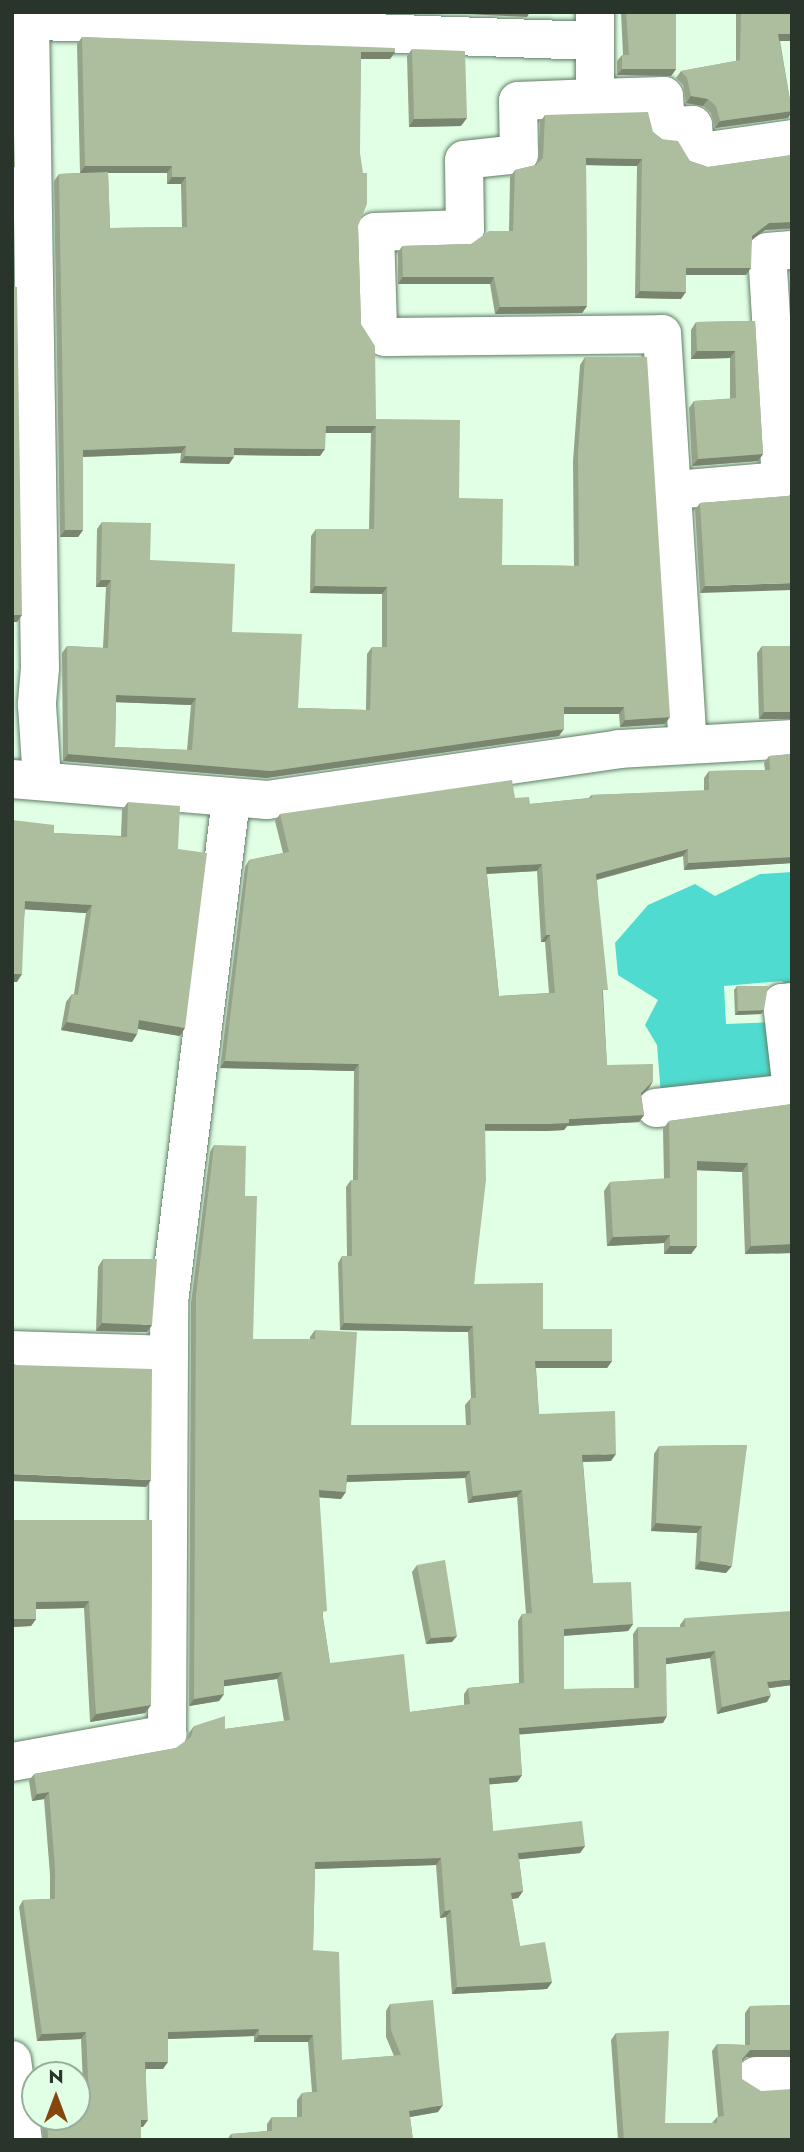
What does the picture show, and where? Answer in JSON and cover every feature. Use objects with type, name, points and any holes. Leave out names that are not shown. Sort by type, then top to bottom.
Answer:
[{"type":"street","points":[[595,98],[595,26],[160,18],[21,19],[40,668],[27,780],[231,799],[317,794],[619,750],[792,739]]},
{"type":"street","points":[[688,744],[662,334],[385,337],[378,330],[376,232],[465,229],[464,160],[519,155],[518,101],[664,96],[666,126],[693,125],[695,146],[701,152],[792,139]]},
{"type":"street","points":[[673,490],[781,481],[766,252],[792,250]]},
{"type":"street","points":[[12,1762],[167,1734],[169,1302],[231,799]]},
{"type":"street","points":[[656,1108],[792,1092],[782,1003],[792,1002]]},
{"type":"street","points":[[12,1350],[169,1355]]},
{"type":"street","points":[[12,2060],[23,2140]]},
{"type":"water","points":[[792,872],[792,992],[782,981],[724,986],[726,1024],[773,1022],[779,1086],[661,1095],[657,1045],[645,1025],[658,1000],[618,975],[615,943],[648,905],[695,884],[715,896],[760,874]]},
{"type":"building","points":[[626,12],[676,12],[676,69],[622,69],[622,55],[629,55]]},
{"type":"building","points":[[741,12],[792,12],[792,34],[778,34],[792,111],[720,121],[716,106],[708,99],[691,96],[687,78],[681,71],[740,60]]},
{"type":"building","points":[[82,37],[395,48],[395,52],[361,52],[360,153],[363,173],[367,173],[367,204],[358,226],[361,324],[375,346],[376,419],[460,420],[459,498],[503,499],[502,565],[579,566],[578,454],[585,357],[647,357],[670,717],[625,720],[624,707],[564,707],[564,729],[271,771],[68,754],[67,646],[108,648],[111,580],[101,580],[102,522],[151,523],[150,560],[235,564],[232,632],[302,634],[298,708],[370,710],[372,647],[387,647],[387,587],[315,586],[316,529],[374,529],[376,426],[326,426],[325,449],[234,448],[234,457],[185,456],[186,446],[83,450],[83,530],[65,530],[59,174],[108,172],[110,228],[187,227],[186,177],[172,177],[172,166],[85,166]],"holes":[[[116,695],[196,698],[192,750],[115,747]]]},
{"type":"building","points":[[412,49],[465,51],[467,118],[414,119]]},
{"type":"building","points":[[12,62],[15,167],[12,168]]},
{"type":"building","points":[[648,112],[653,132],[661,139],[678,141],[690,161],[708,167],[792,155],[792,222],[769,223],[752,236],[751,268],[686,268],[686,292],[640,291],[642,159],[586,158],[587,306],[500,307],[494,277],[403,277],[402,246],[471,244],[489,231],[513,231],[515,170],[536,165],[543,158],[545,115]]},
{"type":"building","points":[[12,287],[17,287],[22,615],[12,615]]},
{"type":"building","points":[[755,321],[763,454],[698,459],[694,401],[736,398],[735,351],[697,351],[696,322]]},
{"type":"building","points":[[792,493],[792,583],[705,586],[700,503],[788,496]]},
{"type":"building","points":[[762,646],[792,646],[792,712],[764,712]]},
{"type":"building","points":[[792,754],[792,857],[688,863],[688,849],[596,874],[608,990],[602,990],[607,1065],[653,1064],[653,1081],[641,1093],[644,1115],[569,1119],[569,1123],[485,1124],[486,1180],[474,1284],[543,1283],[543,1329],[612,1329],[612,1361],[535,1361],[539,1414],[615,1411],[616,1454],[582,1455],[593,1583],[631,1582],[633,1624],[564,1629],[564,1689],[639,1688],[638,1627],[685,1627],[685,1618],[792,1611],[792,1679],[767,1682],[771,1695],[722,1707],[715,1651],[666,1658],[667,1716],[519,1728],[522,1775],[489,1778],[493,1831],[582,1821],[585,1846],[518,1853],[523,1891],[511,1893],[520,1946],[545,1942],[552,1982],[457,1987],[451,1910],[445,1911],[441,1858],[315,1862],[313,1950],[339,1952],[342,2060],[401,2055],[391,2030],[390,2004],[433,2000],[443,2105],[409,2111],[413,2140],[233,2140],[231,2134],[272,2131],[272,2117],[302,2117],[302,2093],[317,2092],[313,2035],[259,2035],[259,2029],[168,2032],[168,2062],[145,2062],[148,2120],[141,2120],[141,2140],[48,2140],[48,2131],[91,2131],[91,2061],[87,2061],[86,2032],[42,2034],[23,1900],[55,1899],[55,1868],[49,1792],[37,1794],[34,1774],[176,1748],[191,1737],[194,1726],[225,1716],[225,1729],[290,1720],[282,1672],[224,1680],[224,1694],[194,1699],[196,1296],[214,1145],[246,1146],[245,1196],[257,1196],[253,1339],[315,1339],[315,1330],[357,1332],[351,1425],[471,1425],[470,1398],[476,1398],[473,1326],[344,1323],[342,1256],[352,1256],[351,1180],[358,1180],[359,1064],[225,1061],[249,860],[289,852],[280,814],[512,780],[515,798],[529,797],[530,804],[592,798],[591,795],[709,790],[709,771],[770,770],[769,756]],"holes":[[[542,864],[546,935],[550,935],[555,993],[499,996],[486,867]],[[470,1471],[473,1496],[522,1490],[532,1613],[522,1614],[524,1683],[468,1688],[470,1704],[410,1712],[404,1654],[330,1663],[322,1612],[327,1611],[319,1490],[346,1492],[347,1475]]]},
{"type":"building","points":[[128,802],[180,806],[178,849],[207,853],[185,1028],[139,1020],[137,1034],[67,1022],[72,994],[78,995],[92,905],[25,901],[22,974],[12,974],[12,820],[54,825],[54,833],[127,837]]},
{"type":"building","points":[[737,986],[768,986],[764,1010],[738,1011]]},
{"type":"building","points":[[792,1104],[792,1244],[751,1246],[748,1163],[697,1161],[697,1246],[670,1246],[670,1235],[613,1237],[610,1182],[670,1178],[669,1121]]},
{"type":"building","points":[[103,1259],[157,1259],[152,1325],[102,1323]]},
{"type":"building","points":[[12,1362],[16,1365],[152,1369],[151,1480],[12,1474]]},
{"type":"building","points":[[747,1445],[732,1566],[700,1561],[702,1526],[656,1523],[659,1446]]},
{"type":"building","points":[[12,1520],[152,1520],[151,1705],[96,1714],[89,1601],[36,1602],[36,1619],[12,1619]]},
{"type":"building","points":[[445,1560],[457,1636],[431,1638],[417,1565]]},
{"type":"building","points":[[792,2005],[792,2050],[750,2050],[742,2059],[742,2079],[761,2091],[792,2089],[792,2140],[624,2140],[616,2033],[669,2031],[665,2123],[717,2123],[717,2117],[724,2116],[717,2044],[750,2045],[750,2006]]}]
